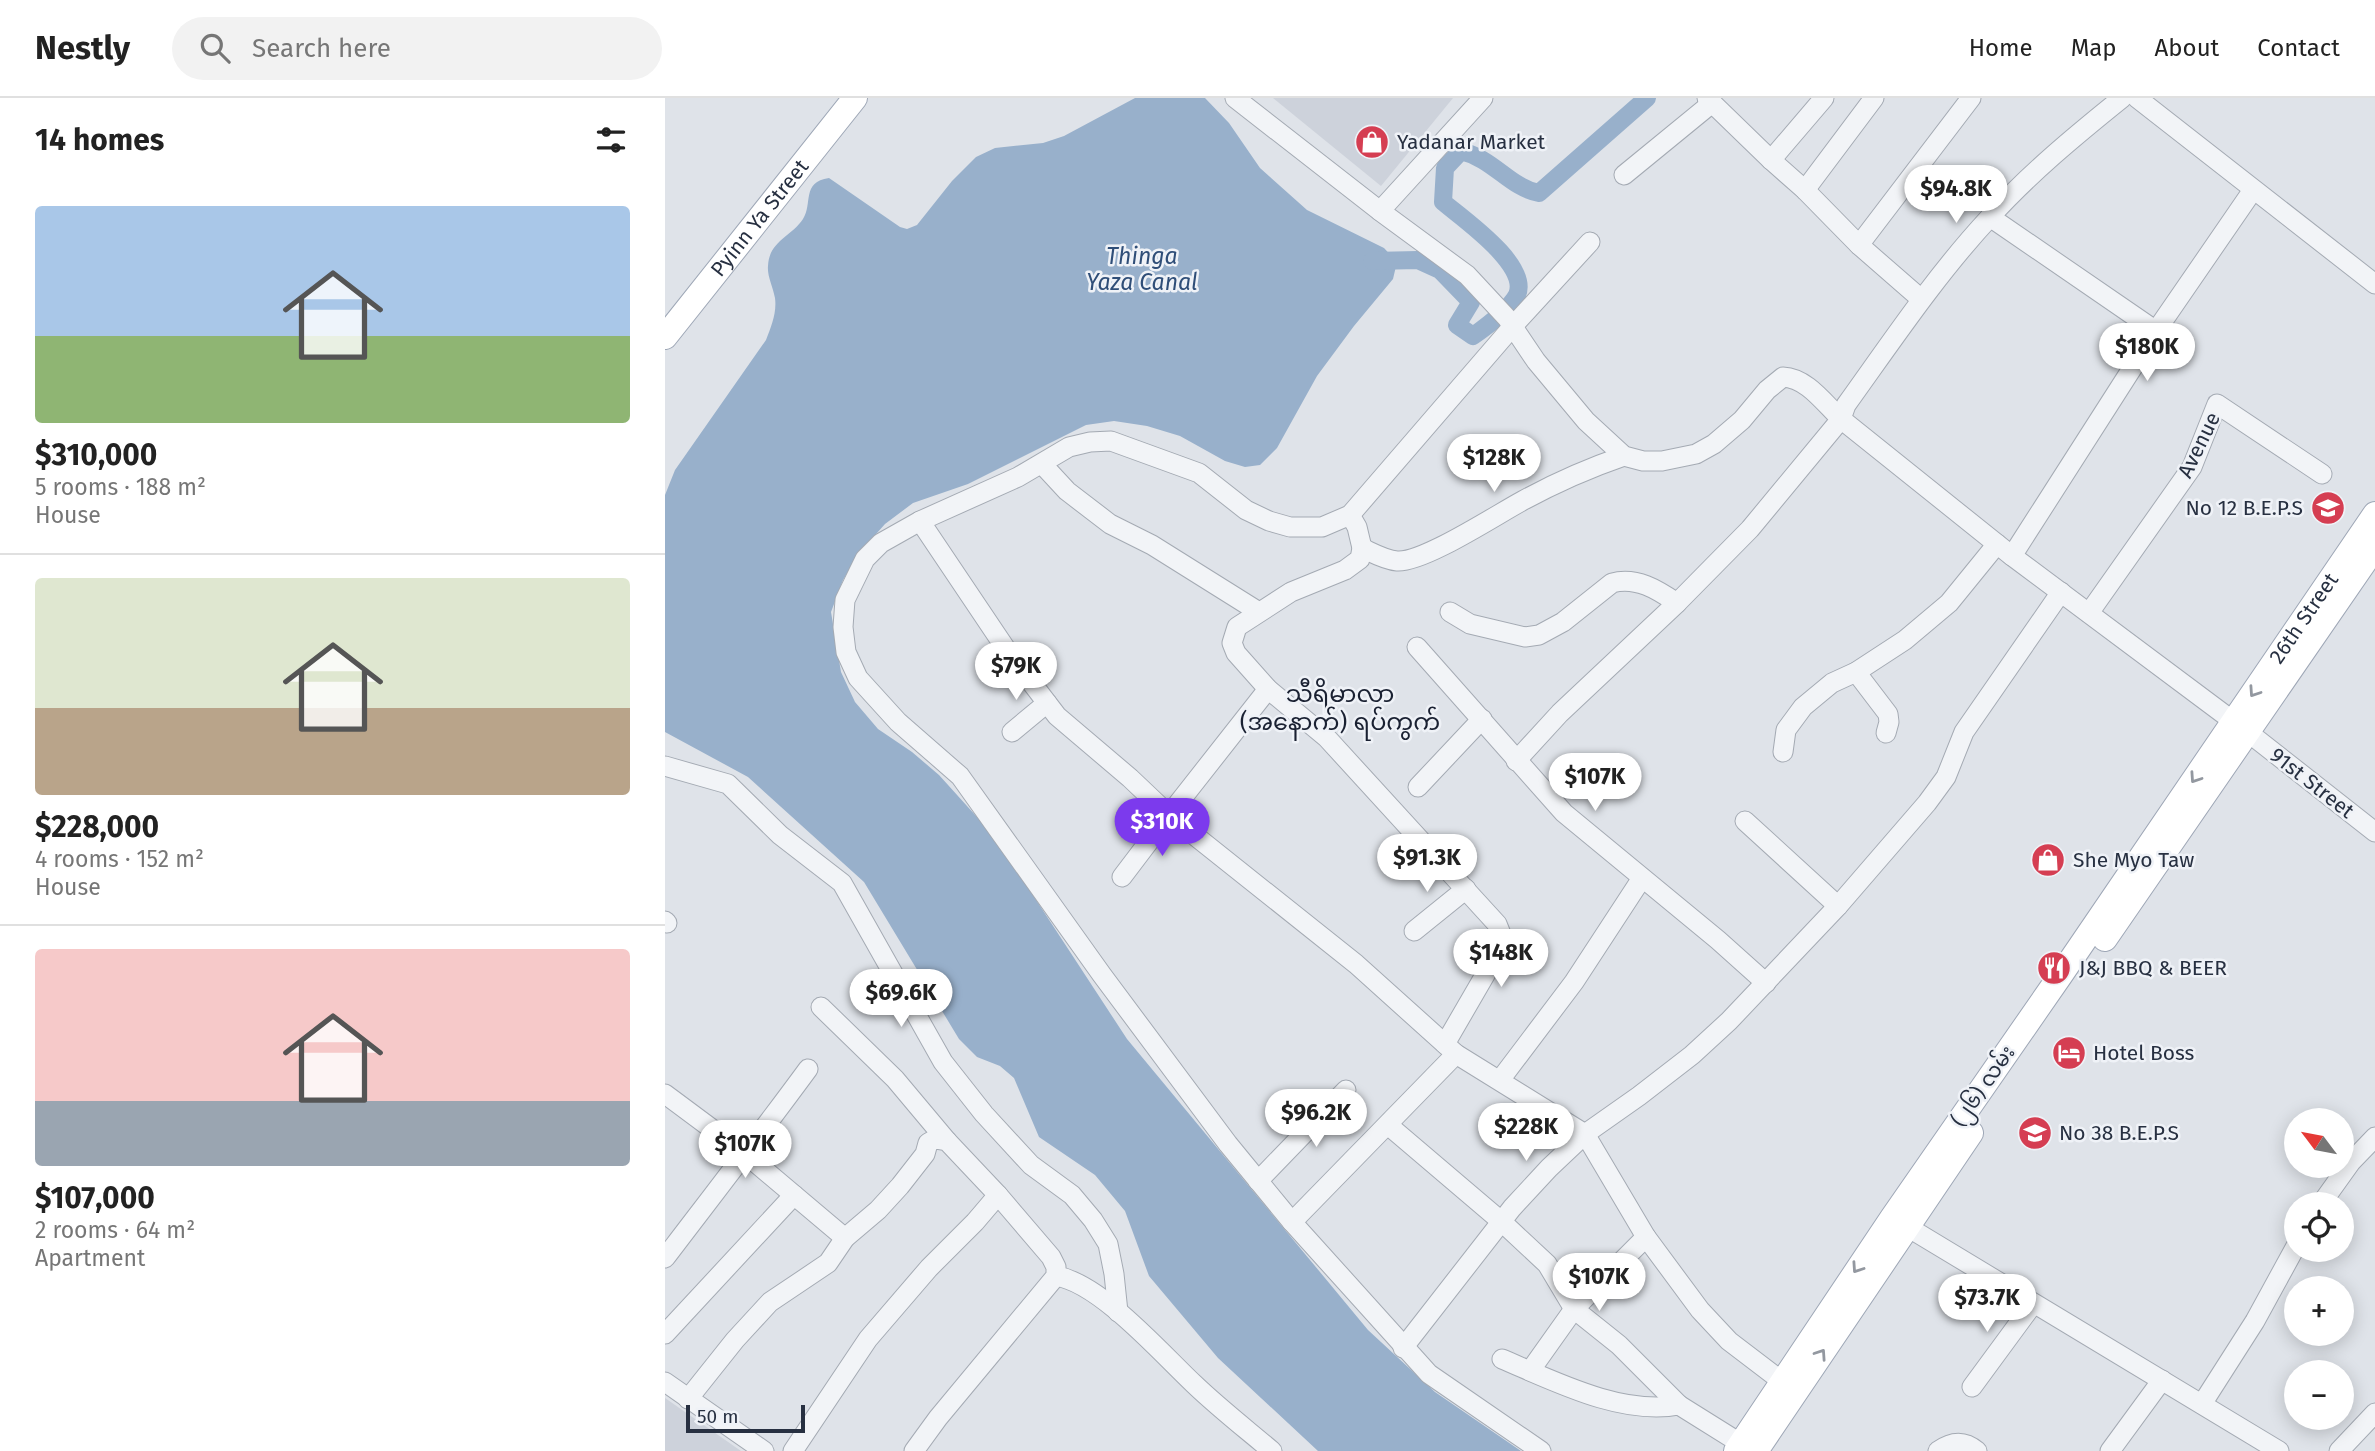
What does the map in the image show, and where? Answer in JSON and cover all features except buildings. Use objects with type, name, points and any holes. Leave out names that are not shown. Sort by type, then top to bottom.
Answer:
[{"type":"main road","name":"Pyinn Ya Street","points":[[665,336],[855,98]]},
{"type":"main road","name":"26th Street","points":[[2241,728],[2375,514]]},
{"type":"main road","name":"26th Street","points":[[2241,728],[2375,547]]},
{"type":"main road","name":"(၂၆) လမ်း","points":[[1746,1449],[1899,1222],[2241,728]]},
{"type":"street","points":[[1235,98],[1380,211],[1458,267],[1510,322],[1536,361],[1586,421],[1624,456]]},
{"type":"street","points":[[1380,211],[1483,98]]},
{"type":"street","points":[[1771,160],[1824,98]]},
{"type":"street","points":[[1805,190],[1874,98]]},
{"type":"street","points":[[1859,245],[1971,98]]},
{"type":"street","points":[[1516,761],[1560,713],[1677,603],[1750,529],[1841,419],[1846,405],[1921,299],[1990,217],[2065,144],[2122,98]]},
{"type":"street","points":[[2137,98],[2375,284]]},
{"type":"street","points":[[1624,175],[1709,101],[1805,190],[1859,245],[1921,299]]},
{"type":"street","points":[[1783,752],[1786,730],[1803,707],[1832,683],[1856,672],[1905,639],[1949,603],[2005,550],[2253,190]]},
{"type":"street","points":[[1990,217],[2156,331]]},
{"type":"street","points":[[1541,1451],[1429,1374],[1292,1222],[1228,1144],[1102,975],[960,776],[898,722],[858,678],[846,652],[843,627],[845,600],[865,559],[881,543],[920,521],[1042,464],[1069,447],[1090,442],[1111,441],[1199,473],[1246,510],[1290,527],[1322,527],[1350,514],[1510,322],[1590,242]]},
{"type":"street","name":"91st Street","points":[[1624,456],[1643,461],[1662,461],[1696,454],[1714,444],[1742,420],[1767,390],[1783,377],[1795,377],[1808,386],[1841,419],[2005,550],[2375,832]]},
{"type":"street","name":"Avenue","points":[[2088,613],[2192,467],[2217,404],[2322,474]]},
{"type":"street","points":[[1363,548],[1398,562],[1411,559],[1444,545],[1523,500],[1589,468],[1624,456]]},
{"type":"street","points":[[1042,464],[1067,491],[1110,524],[1152,545],[1259,612]]},
{"type":"street","points":[[1292,1222],[1388,1125],[1450,1049],[1503,939],[1497,924],[1327,738],[1268,689],[1235,653],[1233,643],[1237,627],[1291,592],[1345,570],[1360,559],[1363,548],[1350,514]]},
{"type":"street","points":[[920,521],[1008,652],[1057,716],[1169,814],[1356,964],[1450,1049],[1585,1134],[1646,1237],[1700,1310],[1729,1341],[1788,1386]]},
{"type":"street","points":[[1450,612],[1470,624],[1525,637],[1539,635],[1563,622],[1612,583],[1621,580],[1634,581],[1657,589],[1677,603]]},
{"type":"street","points":[[1403,1348],[1531,1188],[1585,1134],[1692,1055],[1729,1021],[1838,906],[1927,803],[1945,777],[1963,732],[2061,592]]},
{"type":"street","points":[[1417,647],[1563,813],[1719,940],[1766,983]]},
{"type":"street","points":[[1856,672],[1888,714],[1887,733]]},
{"type":"street","points":[[1122,877],[1268,689]]},
{"type":"street","points":[[1012,732],[1047,703]]},
{"type":"street","points":[[1418,787],[1482,719]]},
{"type":"street","points":[[665,766],[728,783],[781,835],[842,883],[943,1062],[984,1114],[1031,1165],[1072,1195],[1093,1220],[1108,1244],[1118,1312]]},
{"type":"street","points":[[1745,821],[1838,906]]},
{"type":"street","points":[[1500,1080],[1574,982],[1642,878]]},
{"type":"street","points":[[1414,931],[1466,889]]},
{"type":"street","points":[[821,1007],[895,1079],[947,1141],[998,1195],[1051,1257],[1056,1267],[1056,1276],[938,1418],[914,1451]]},
{"type":"street","points":[[665,1258],[808,1069]]},
{"type":"street","points":[[1258,1181],[1346,1090]]},
{"type":"street","points":[[667,1099],[743,1152],[845,1238]]},
{"type":"street","points":[[1388,1125],[1547,1264],[1574,1309],[1619,1345],[1679,1405],[1746,1449]]},
{"type":"street","points":[[2330,1192],[2351,1162],[2375,1137]]},
{"type":"street","points":[[688,1399],[735,1340],[770,1302],[828,1263],[845,1238],[878,1210],[925,1154],[929,1143],[935,1139],[947,1141]]},
{"type":"street","points":[[665,1334],[795,1195]]},
{"type":"street","points":[[793,1451],[868,1339],[929,1268],[998,1195]]},
{"type":"street","points":[[1899,1222],[2279,1451]]},
{"type":"street","points":[[1530,1371],[1574,1309],[1646,1237]]},
{"type":"street","points":[[2202,1404],[2255,1321],[2287,1262]]},
{"type":"street","points":[[1056,1276],[1088,1288],[1118,1312],[1197,1387],[1272,1451]]},
{"type":"street","points":[[1972,1387],[2033,1304]]},
{"type":"street","points":[[1502,1359],[1584,1393],[1660,1409],[1679,1405]]},
{"type":"street","points":[[2111,1451],[2162,1381]]},
{"type":"street","points":[[665,1382],[764,1451]]},
{"type":"street","points":[[2339,1451],[2375,1413]]},
{"type":"street","points":[[1938,1451],[1957,1442],[1965,1443],[1977,1451]]},
{"type":"shaded area","name":"Yadanar Market","points":[[1273,98],[1453,98],[1381,186]]},
{"type":"shaded area","points":[[665,1398],[741,1451],[665,1451]]},
{"type":"water","name":"Thinga Yaza Canal","points":[[1135,98],[1205,98],[1229,123],[1260,168],[1307,210],[1384,248],[1397,262],[1393,279],[1317,376],[1277,448],[1260,465],[1245,467],[1225,461],[1180,436],[1147,426],[1114,421],[1086,425],[968,484],[913,503],[885,524],[860,552],[843,580],[831,612],[841,672],[855,702],[878,729],[912,752],[939,775],[995,837],[1127,1039],[1368,1330],[1435,1392],[1521,1451],[1318,1451],[1218,1358],[1149,1276],[1125,1211],[1095,1175],[1039,1137],[1014,1078],[1000,1066],[977,1057],[959,1039],[864,882],[748,777],[665,732],[665,495],[675,470],[766,340],[775,304],[768,274],[769,258],[776,245],[803,219],[811,189],[820,180],[829,178],[900,227],[907,229],[917,225],[952,181],[976,157],[995,148],[1043,143],[1064,136]]},
{"type":"waterway","points":[[1372,261],[1418,260],[1440,270],[1471,302],[1457,325],[1473,336],[1509,306],[1517,295],[1518,283],[1514,270],[1505,257],[1479,231],[1443,202],[1445,168],[1461,151],[1483,160],[1528,190],[1539,193],[1647,98]]},
{"type":"place","name":"Yadanar Market","points":[[1372,142]]},
{"type":"place","name":"No 12 B.E.P.S","points":[[2328,508]]},
{"type":"place","name":"She Myo Taw","points":[[2048,860]]},
{"type":"place","name":"J&J BBQ & BEER","points":[[2054,968]]},
{"type":"place","name":"Hotel Boss","points":[[2069,1053]]},
{"type":"place","name":"No 38 B.E.P.S","points":[[2035,1133]]},
{"type":"district","name":"သီရိမာလာ (အနောက်) ရပ်ကွက်","points":[[1340,708]]}]
